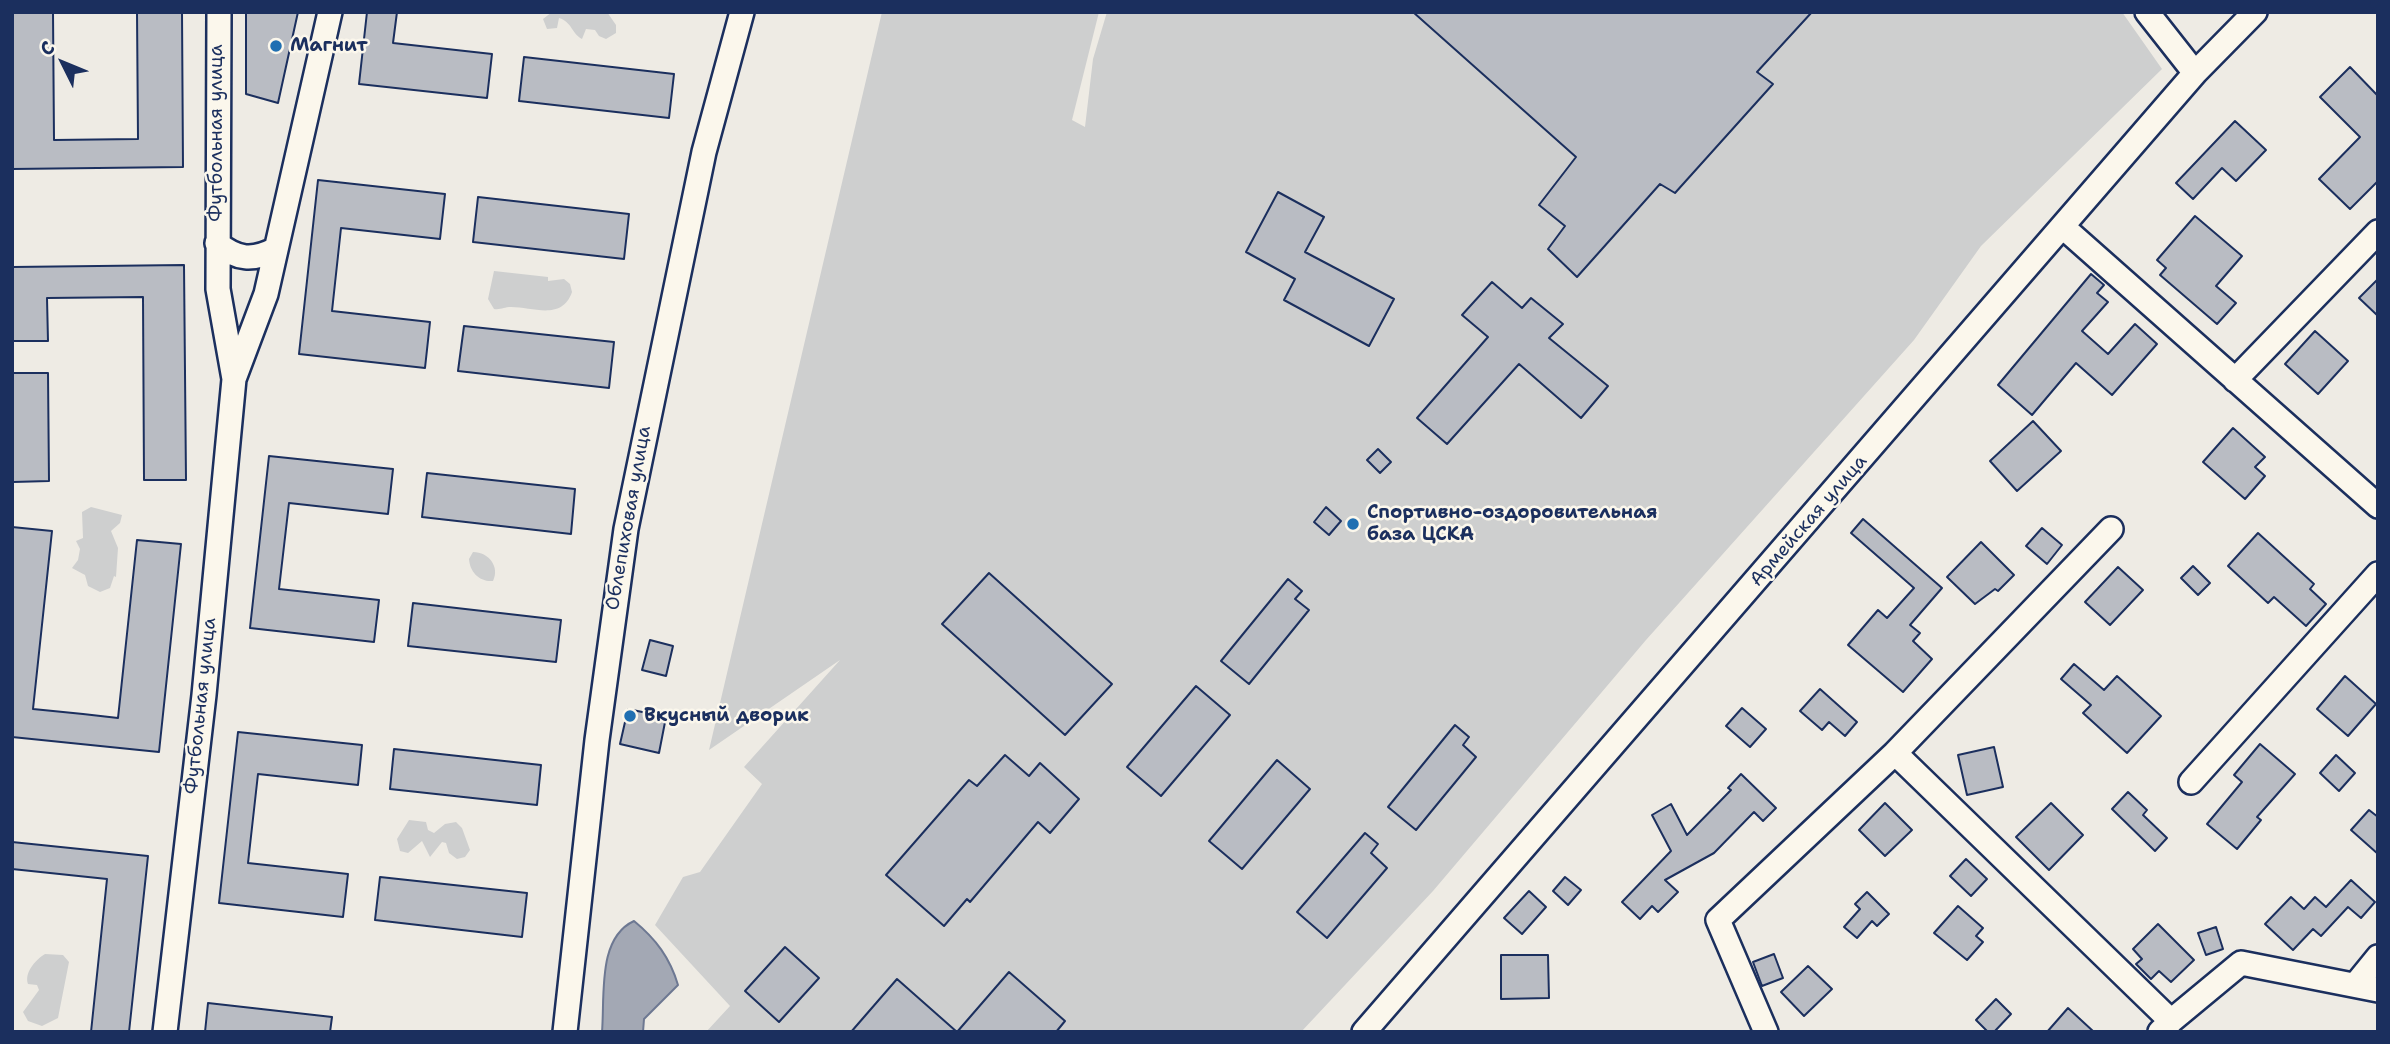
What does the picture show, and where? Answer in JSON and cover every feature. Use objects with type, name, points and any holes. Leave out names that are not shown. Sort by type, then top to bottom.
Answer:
[{"type":"street","name":"Футбольная улица","points":[[219,12],[217,243],[222,322],[234,379]]},
{"type":"street","name":"Футбольная улица","points":[[165,1032],[205,684],[234,379],[266,294],[330,12]]},
{"type":"street","name":"Облепиховая улица","points":[[565,1032],[597,740],[624,541],[704,152],[742,12]]},
{"type":"street","points":[[2147,12],[2195,73]]},
{"type":"street","name":"Армейская улица","points":[[1364,1032],[2195,73],[2253,13]]},
{"type":"street","points":[[2063,227],[2378,506]]},
{"type":"street","points":[[2235,380],[2378,232]]},
{"type":"street","points":[[217,243],[229,253],[249,258],[260,257],[276,249]]},
{"type":"street","points":[[1766,1032],[1718,920],[1895,752],[2111,529]]},
{"type":"street","points":[[2191,782],[2378,574]]},
{"type":"street","points":[[1895,752],[2166,1026],[2241,963],[2367,987],[2378,957]]},
{"type":"shaded area","points":[[552,12],[607,12],[616,25],[616,33],[606,39],[599,36],[595,30],[586,29],[582,39],[567,22],[559,18],[557,28],[547,29],[543,19]]},
{"type":"shaded area","name":"Спортивно-оздоровительная база ЦСКА","points":[[882,12],[1099,12],[1072,120],[1085,127],[1093,59],[1107,12],[2122,12],[2162,69],[1981,246],[1914,340],[1646,640],[1433,891],[1301,1032],[706,1032],[730,1006],[655,925],[683,877],[700,872],[762,784],[744,767],[840,660],[709,750]]},
{"type":"shaded area","points":[[494,271],[548,277],[548,281],[564,279],[570,284],[572,292],[561,307],[554,309],[494,309],[488,299]]},
{"type":"shaded area","points":[[91,507],[122,515],[120,523],[111,531],[118,548],[116,577],[114,576],[110,588],[100,592],[88,586],[85,575],[72,568],[78,560],[80,549],[76,541],[83,538],[82,512]]},
{"type":"shaded area","points":[[473,552],[492,561],[495,571],[493,581],[483,580],[473,572],[469,559]]},
{"type":"shaded area","points":[[409,820],[426,822],[428,830],[434,833],[445,824],[456,822],[462,828],[470,850],[465,857],[457,859],[449,853],[446,843],[442,842],[430,857],[422,841],[408,853],[400,851],[397,839]]},
{"type":"shaded area","points":[[634,921],[661,950],[678,985],[644,1019],[643,1032],[602,1032],[608,954],[622,929]]},
{"type":"shaded area","points":[[45,954],[63,955],[69,962],[58,1018],[42,1026],[28,1021],[23,1012],[39,990],[37,985],[28,984],[29,971]]},
{"type":"building","points":[[12,12],[53,12],[54,140],[138,139],[137,12],[182,12],[183,167],[12,169]]},
{"type":"building","points":[[246,12],[298,12],[278,103],[246,94]]},
{"type":"building","points":[[367,12],[397,12],[393,43],[492,54],[487,98],[359,84]]},
{"type":"building","points":[[1413,12],[1812,12],[1757,72],[1773,84],[1675,193],[1660,184],[1577,277],[1548,249],[1565,226],[1539,205],[1576,157]]},
{"type":"building","points":[[524,57],[674,74],[669,118],[519,101]]},
{"type":"building","points":[[2350,67],[2378,96],[2378,181],[2350,209],[2319,179],[2360,137],[2320,97]]},
{"type":"building","points":[[2235,121],[2266,150],[2236,181],[2222,168],[2193,199],[2176,183]]},
{"type":"building","points":[[318,180],[445,194],[440,239],[341,228],[332,311],[430,322],[425,368],[299,354]]},
{"type":"building","points":[[1278,192],[1324,217],[1305,252],[1394,299],[1369,346],[1284,300],[1295,279],[1246,252]]},
{"type":"building","points":[[478,197],[629,214],[624,259],[473,242]]},
{"type":"building","points":[[2195,216],[2242,256],[2216,286],[2236,303],[2217,324],[2160,275],[2166,268],[2157,260]]},
{"type":"building","points":[[184,265],[186,480],[144,480],[143,297],[47,298],[48,341],[12,341],[12,267]]},
{"type":"building","points":[[2091,274],[2104,285],[2097,293],[2108,302],[2082,331],[2108,354],[2135,324],[2157,344],[2112,395],[2076,363],[2032,415],[1998,385]]},
{"type":"building","points":[[2378,279],[2378,316],[2359,298]]},
{"type":"building","points":[[1492,282],[1522,308],[1531,298],[1563,324],[1549,338],[1608,386],[1581,418],[1519,364],[1447,444],[1417,418],[1488,337],[1462,315]]},
{"type":"building","points":[[464,326],[614,342],[609,388],[458,371]]},
{"type":"building","points":[[2315,331],[2348,361],[2318,394],[2285,364]]},
{"type":"building","points":[[12,373],[48,373],[49,481],[13,482]]},
{"type":"building","points":[[2033,421],[2061,451],[2017,491],[1990,461]]},
{"type":"building","points":[[2233,428],[2265,457],[2255,467],[2265,476],[2245,499],[2203,462]]},
{"type":"building","points":[[1378,449],[1391,462],[1380,473],[1367,460]]},
{"type":"building","points":[[269,456],[393,469],[388,514],[289,503],[279,589],[379,600],[374,642],[250,628]]},
{"type":"building","points":[[427,473],[575,489],[571,534],[422,517]]},
{"type":"building","points":[[1326,507],[1341,521],[1329,535],[1314,522]]},
{"type":"building","points":[[1863,519],[1942,588],[1910,625],[1920,633],[1913,641],[1932,659],[1903,692],[1848,645],[1878,610],[1887,618],[1914,588],[1851,533]]},
{"type":"building","points":[[12,527],[52,531],[33,709],[118,718],[137,540],[181,544],[159,752],[12,737]]},
{"type":"building","points":[[2042,528],[2062,545],[2047,564],[2026,546]]},
{"type":"building","points":[[2258,533],[2314,584],[2310,589],[2326,604],[2306,626],[2274,597],[2268,603],[2228,566]]},
{"type":"building","points":[[1981,542],[2014,575],[1998,591],[1995,589],[1975,604],[1947,577]]},
{"type":"building","points":[[2193,566],[2210,583],[2198,595],[2181,578]]},
{"type":"building","points":[[2118,567],[2143,590],[2110,625],[2085,602]]},
{"type":"building","points":[[989,573],[1112,684],[1065,735],[942,624]]},
{"type":"building","points":[[1288,579],[1302,591],[1295,599],[1309,610],[1249,684],[1221,661]]},
{"type":"building","points":[[413,603],[561,620],[556,662],[408,646]]},
{"type":"building","points":[[650,640],[673,646],[666,676],[642,670]]},
{"type":"building","points":[[2074,664],[2104,690],[2117,676],[2161,716],[2127,753],[2083,713],[2091,705],[2061,679]]},
{"type":"building","points":[[2345,676],[2376,704],[2348,736],[2317,709]]},
{"type":"building","points":[[1196,686],[1230,715],[1161,796],[1127,767]]},
{"type":"building","points":[[1820,689],[1857,722],[1845,736],[1829,722],[1822,730],[1800,711]]},
{"type":"building","points":[[1742,708],[1766,729],[1750,747],[1726,726]]},
{"type":"building","points":[[628,709],[666,717],[659,753],[620,744]]},
{"type":"building","points":[[1455,725],[1469,737],[1463,745],[1476,757],[1416,830],[1388,807]]},
{"type":"building","points":[[238,732],[362,745],[358,785],[258,774],[248,863],[348,874],[343,917],[219,903]]},
{"type":"building","points":[[2260,744],[2295,774],[2257,817],[2261,820],[2237,849],[2207,824],[2242,782],[2234,775]]},
{"type":"building","points":[[1994,747],[2003,787],[1967,795],[1958,755]]},
{"type":"building","points":[[394,749],[541,765],[537,805],[390,789]]},
{"type":"building","points":[[1005,755],[1029,776],[1040,763],[1079,799],[1050,833],[1038,822],[970,902],[967,899],[944,926],[886,875],[969,780],[977,786]]},
{"type":"building","points":[[2336,755],[2355,773],[2339,791],[2320,773]]},
{"type":"building","points":[[1277,760],[1310,789],[1242,869],[1209,841]]},
{"type":"building","points":[[1741,774],[1776,808],[1763,821],[1754,812],[1714,853],[1665,880],[1678,892],[1658,912],[1652,906],[1640,919],[1622,902],[1671,851],[1652,815],[1671,804],[1687,835],[1731,790],[1728,788]]},
{"type":"building","points":[[2128,792],[2147,810],[2143,815],[2167,838],[2155,851],[2112,809]]},
{"type":"building","points":[[1885,803],[1912,830],[1885,856],[1859,830]]},
{"type":"building","points":[[2051,803],[2083,835],[2049,870],[2016,837]]},
{"type":"building","points":[[2369,810],[2378,817],[2378,854],[2351,830]]},
{"type":"building","points":[[1365,833],[1378,844],[1371,853],[1387,868],[1327,938],[1297,912]]},
{"type":"building","points":[[12,842],[148,856],[129,1032],[91,1032],[107,879],[12,869]]},
{"type":"building","points":[[1966,859],[1987,879],[1971,896],[1950,876]]},
{"type":"building","points":[[380,877],[527,893],[522,937],[375,920]]},
{"type":"building","points":[[1565,877],[1581,890],[1568,905],[1553,891]]},
{"type":"building","points":[[2351,880],[2375,902],[2361,918],[2348,907],[2321,936],[2313,929],[2293,950],[2265,924],[2291,897],[2304,909],[2315,897],[2326,907]]},
{"type":"building","points":[[1529,891],[1546,907],[1522,934],[1504,918]]},
{"type":"building","points":[[1867,892],[1889,914],[1877,926],[1872,921],[1857,938],[1844,927],[1860,909],[1855,904]]},
{"type":"building","points":[[1958,906],[1983,928],[1976,936],[1983,942],[1967,960],[1934,933]]},
{"type":"building","points":[[2158,924],[2194,960],[2171,982],[2159,971],[2151,979],[2136,964],[2142,959],[2133,949]]},
{"type":"building","points":[[2216,927],[2223,949],[2206,955],[2198,933]]},
{"type":"building","points":[[785,947],[819,978],[779,1022],[745,991]]},
{"type":"building","points":[[1774,954],[1783,978],[1762,986],[1753,962]]},
{"type":"building","points":[[1501,955],[1548,955],[1549,998],[1501,999]]},
{"type":"building","points":[[1808,966],[1832,989],[1804,1016],[1781,992]]},
{"type":"building","points":[[1009,972],[1065,1021],[1056,1032],[957,1032]]},
{"type":"building","points":[[897,979],[957,1032],[851,1032]]},
{"type":"building","points":[[1996,999],[2011,1014],[1994,1032],[1988,1032],[1976,1020]]},
{"type":"building","points":[[208,1003],[332,1017],[330,1032],[205,1032]]},
{"type":"building","points":[[2068,1008],[2094,1032],[2047,1032]]},
{"type":"place","name":"Магнит","points":[[276,46]]},
{"type":"place","name":"Спортивно-оздоровительная база ЦСКА","points":[[1353,524]]},
{"type":"place","name":"Вкусный дворик","points":[[630,716]]}]
